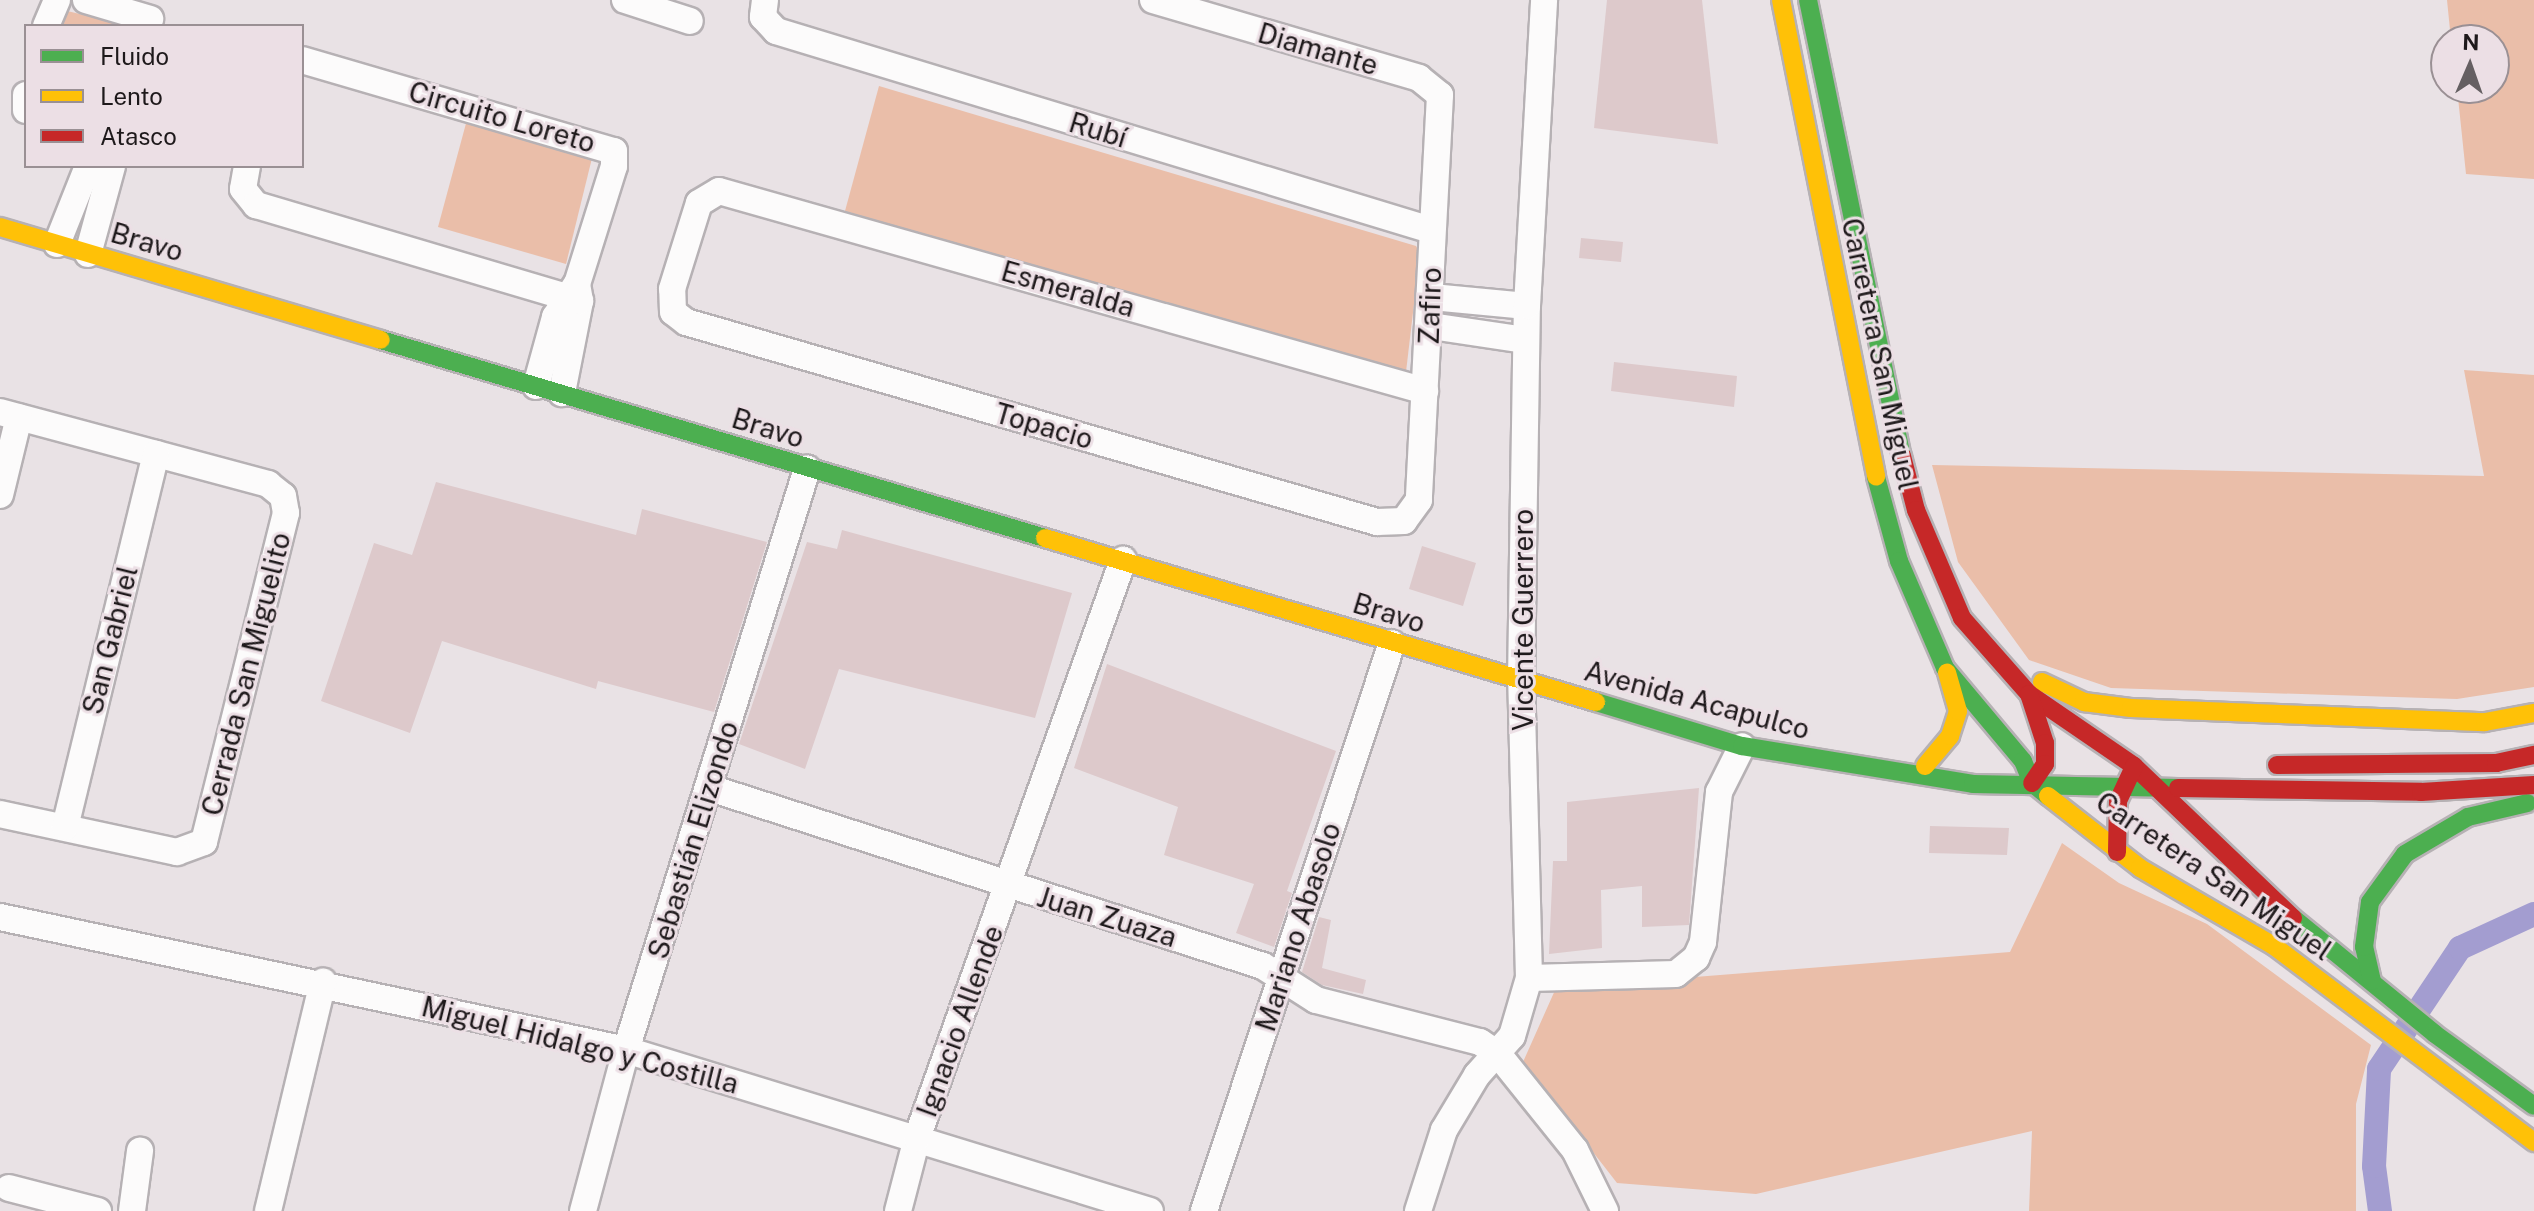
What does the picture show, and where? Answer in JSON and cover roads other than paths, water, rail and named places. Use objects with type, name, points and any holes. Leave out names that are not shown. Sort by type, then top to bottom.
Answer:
[{"type":"main road","name":"Carretera San Miguel","points":[[1781,0],[1880,498],[1899,561],[1945,668],[2023,761],[2032,783],[2117,852],[2274,946],[2534,1142]]},
{"type":"main road","name":"Carretera San Miguel","points":[[1808,0],[1882,375],[1926,539],[1962,618],[2029,694],[2134,766],[2279,906],[2456,1049],[2534,1106]]},
{"type":"main road","name":"Bravo","points":[[0,227],[1521,681]]},
{"type":"main road","points":[[1962,618],[2015,665],[2084,702],[2485,722],[2534,713]]},
{"type":"main road","points":[[1917,769],[1950,736],[1958,711],[1945,668]]},
{"type":"main road","name":"Avenida Acapulco","points":[[1521,681],[1742,746],[1917,769],[1973,784],[2123,784],[2421,792],[2534,785]]},
{"type":"main road","points":[[2029,694],[2043,725],[2052,764],[2032,783]]},
{"type":"main road","points":[[2258,765],[2490,763],[2534,755]]},
{"type":"main road","name":"Avenida Acapulco","points":[[1917,769],[2023,761],[2052,764]]},
{"type":"main road","points":[[2090,765],[2165,766]]},
{"type":"main road","points":[[2117,852],[2123,784],[2134,766]]},
{"type":"main road","points":[[1973,784],[2033,801],[2086,827]]},
{"type":"main road","points":[[2379,987],[2364,947],[2370,902],[2405,854],[2468,817],[2519,807],[2534,799]]},
{"type":"street","points":[[47,24],[57,0]]},
{"type":"street","points":[[86,0],[152,15]]},
{"type":"street","points":[[625,0],[662,5],[690,21]]},
{"type":"street","name":"Diamante","points":[[1153,0],[1419,78],[1436,88]]},
{"type":"street","name":"Vicente Guerrero","points":[[1418,1211],[1459,1100],[1512,1036],[1529,978],[1521,681],[1526,340],[1544,0]]},
{"type":"street","name":"Rubí","points":[[766,12],[1431,230]]},
{"type":"street","name":"Circuito Loreto","points":[[304,61],[610,148],[614,166],[574,294]]},
{"type":"street","name":"Zafiro","points":[[1404,521],[1419,500],[1431,326],[1431,230],[1443,104],[1436,88]]},
{"type":"street","points":[[57,244],[87,168]]},
{"type":"street","points":[[88,254],[111,168]]},
{"type":"street","points":[[247,168],[243,189],[256,205],[574,294]]},
{"type":"street","name":"Topacio","points":[[710,193],[699,203],[671,298],[673,312],[686,322],[1377,522],[1404,521]]},
{"type":"street","name":"Esmeralda","points":[[710,193],[746,198],[1425,391]]},
{"type":"street","points":[[536,386],[574,294]]},
{"type":"street","points":[[562,393],[574,294]]},
{"type":"street","points":[[1432,297],[1527,306]]},
{"type":"street","points":[[1431,326],[1526,340]]},
{"type":"street","points":[[0,495],[10,414]]},
{"type":"street","name":"Cerrada San Miguelito","points":[[0,814],[177,852],[204,842],[283,528],[286,503],[279,490],[10,414]]},
{"type":"street","name":"San Gabriel","points":[[65,827],[156,454]]},
{"type":"street","name":"Sebastián Elizondo","points":[[583,1211],[626,1050],[807,469]]},
{"type":"street","name":"Ignacio Allende","points":[[898,1211],[917,1138],[1123,560]]},
{"type":"street","name":"Mariano Abasolo","points":[[1204,1211],[1392,643]]},
{"type":"street","points":[[1529,978],[1676,974],[1696,958],[1703,942],[1719,792],[1742,746]]},
{"type":"street","name":"Juan Zuaza","points":[[710,788],[1263,966],[1316,1000],[1480,1042],[1498,1054]]},
{"type":"street","name":"Miguel Hidalgo y Costilla","points":[[0,917],[323,982],[626,1050],[1150,1211]]},
{"type":"street","points":[[268,1211],[323,982]]},
{"type":"street","points":[[1498,1054],[1575,1150],[1605,1211]]},
{"type":"street","points":[[132,1211],[140,1151]]},
{"type":"street","points":[[9,1188],[56,1206],[98,1211]]},
{"type":"waterway","points":[[2380,1211],[2374,1166],[2379,1069],[2460,948],[2534,914]]}]
